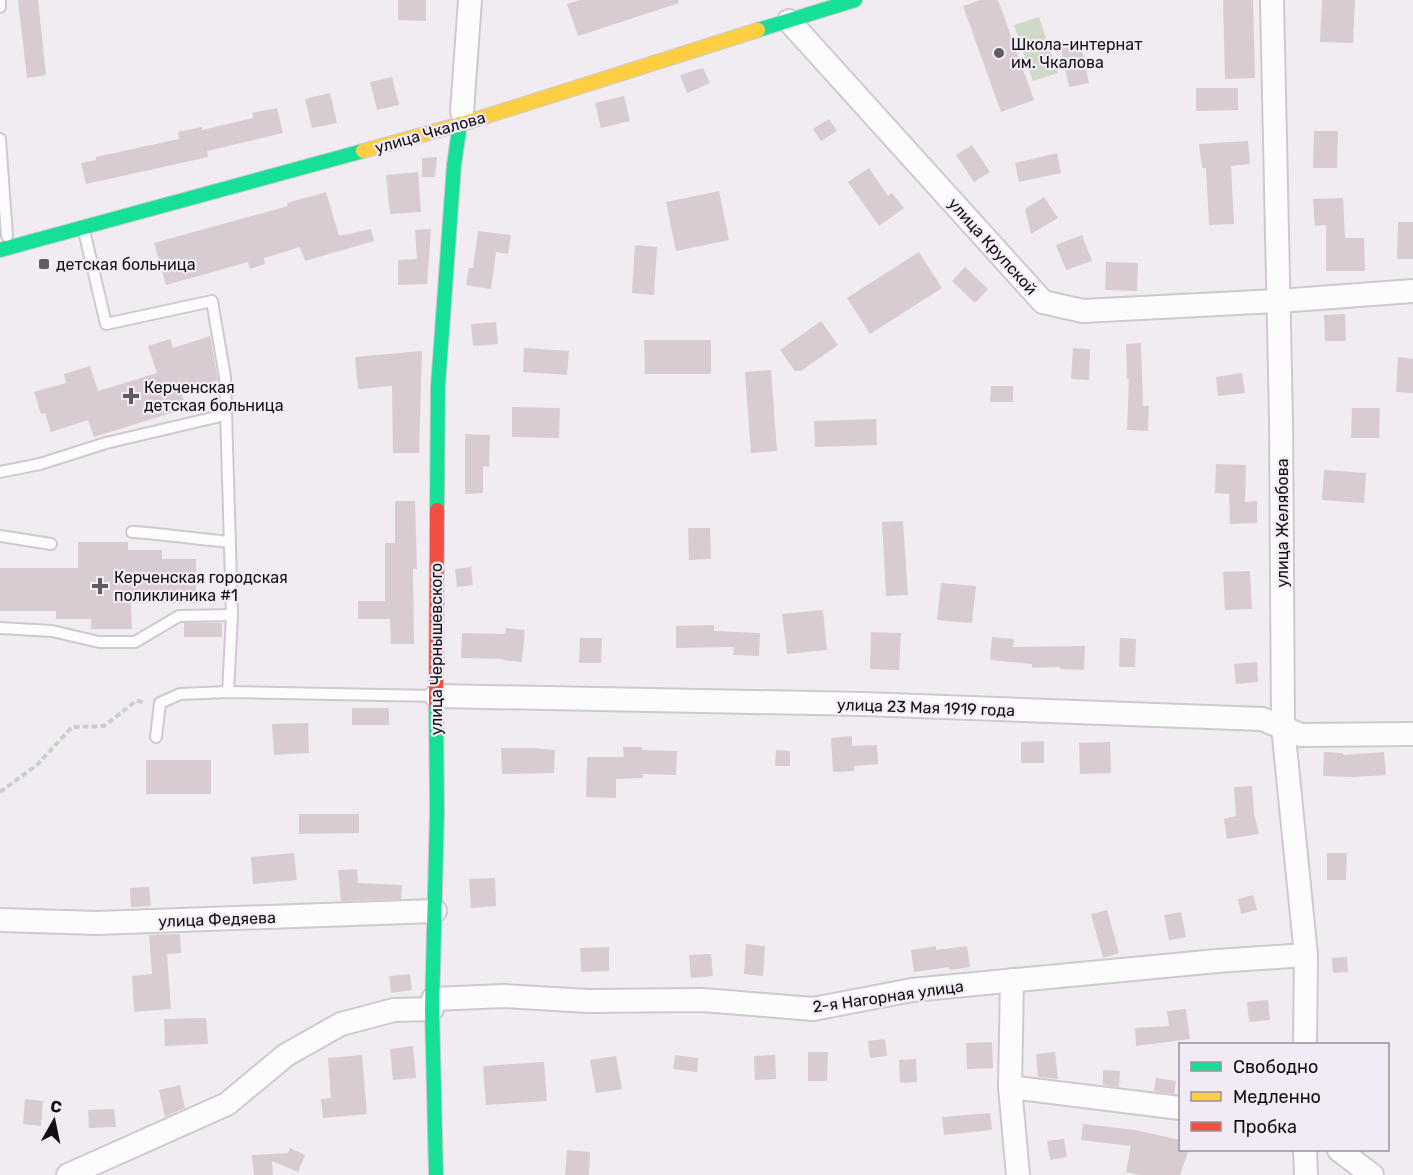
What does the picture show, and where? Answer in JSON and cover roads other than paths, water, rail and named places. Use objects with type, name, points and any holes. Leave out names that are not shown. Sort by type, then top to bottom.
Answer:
[{"type":"street","name":"улица Чернышевского","points":[[436,1175],[433,1004],[437,812],[435,696],[438,386],[454,165],[461,118],[470,0]]},
{"type":"street","name":"улица Чкалова","points":[[785,17],[819,0]]},
{"type":"street","name":"улица Чкалова","points":[[4,243],[461,118],[785,17],[855,0]]},
{"type":"street","name":"улица Желябова","points":[[1272,0],[1282,504],[1282,727],[1306,955],[1305,1043]]},
{"type":"street","name":"улица Крупской","points":[[785,17],[1043,302],[1083,311],[1279,301],[1413,291]]},
{"type":"street","name":"улица 23 Мая 1919 года","points":[[435,696],[923,706],[1262,719],[1300,735],[1413,734]]},
{"type":"street","name":"улица Федяева","points":[[0,920],[97,923],[435,910]]},
{"type":"street","name":"2-я Нагорная улица","points":[[68,1175],[227,1104],[286,1055],[340,1024],[394,1010],[504,996],[588,1001],[703,1000],[813,1009],[912,990],[1217,961],[1306,955]]},
{"type":"street","points":[[1012,980],[1010,1087],[1018,1175]]},
{"type":"street","points":[[1010,1087],[1179,1108]]},
{"type":"street","points":[[1305,1151],[1306,1175]]},
{"type":"street","points":[[1342,1151],[1372,1175]]},
{"type":"lane","points":[[0,0],[0,7]]},
{"type":"lane","points":[[0,139],[4,243]]},
{"type":"lane","points":[[82,222],[106,324],[212,301],[225,377],[232,615],[228,692]]},
{"type":"lane","points":[[0,472],[40,464],[106,443],[225,415]]},
{"type":"lane","points":[[132,532],[231,542]]},
{"type":"lane","points":[[0,536],[51,544]]},
{"type":"lane","points":[[0,628],[52,631],[99,642],[135,642],[179,616],[232,615]]},
{"type":"lane","points":[[156,737],[160,703],[180,694],[228,692],[435,696]]},
{"type":"place","name":"Школа-интернат им. Чкалова","points":[[999,53]]},
{"type":"place","name":"детская больница","points":[[44,264]]},
{"type":"place","name":"Керченская детская больница","points":[[131,396]]},
{"type":"place","name":"Керченская городская поликлиника #1","points":[[100,586]]}]
